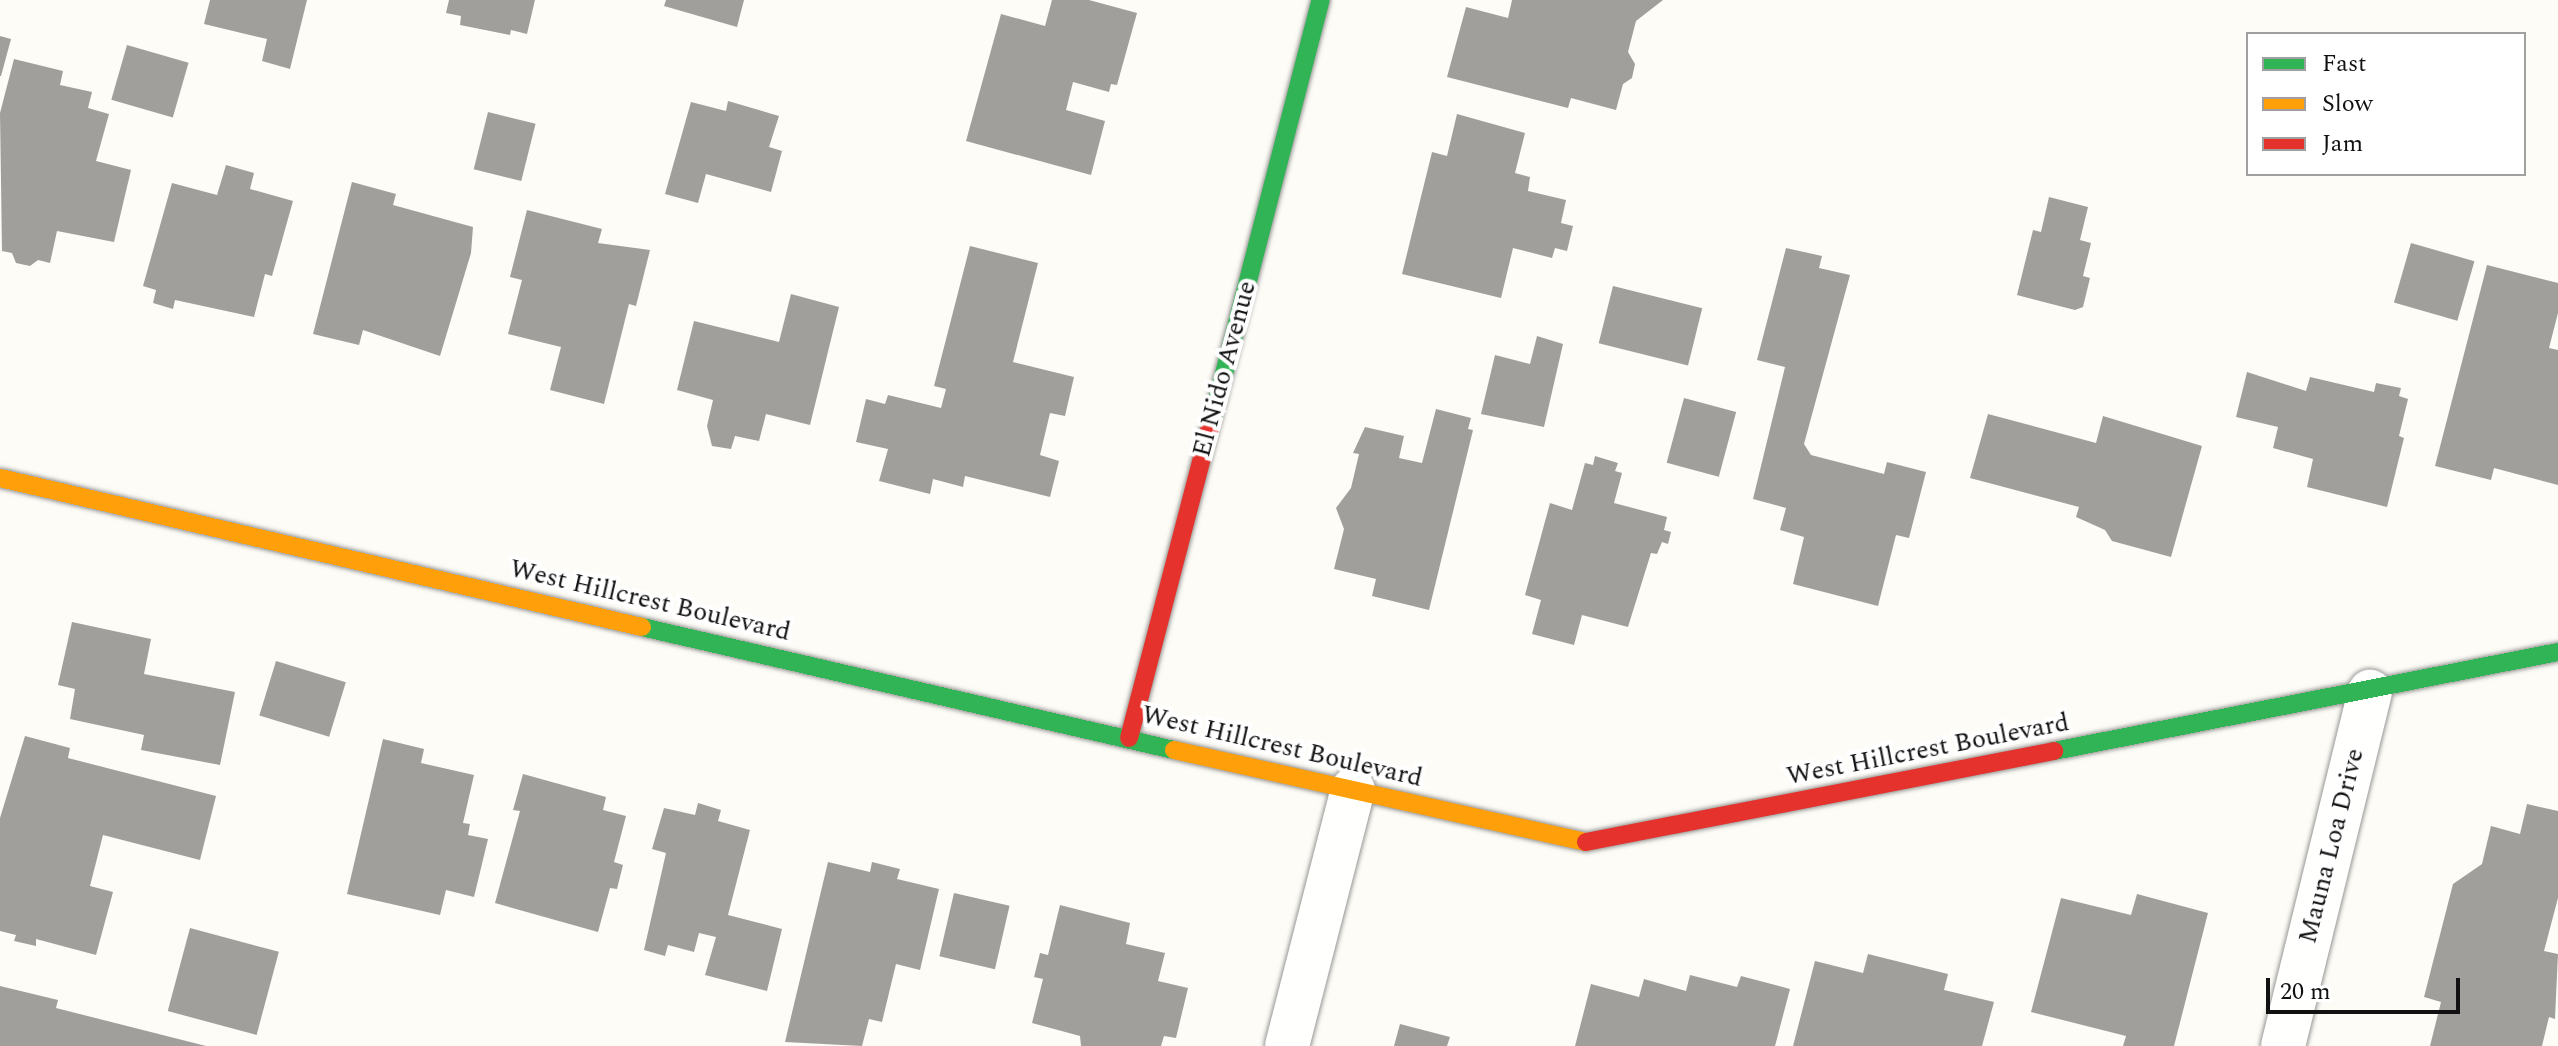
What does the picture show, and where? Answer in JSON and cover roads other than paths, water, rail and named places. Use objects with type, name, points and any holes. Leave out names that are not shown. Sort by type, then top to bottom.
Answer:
[{"type":"street","name":"El Nido Avenue","points":[[1129,738],[1321,0]]},
{"type":"street","name":"West Hillcrest Boulevard","points":[[0,478],[1353,789],[1577,844],[2370,692],[2558,652]]},
{"type":"street","name":"Mauna Loa Drive","points":[[2283,1046],[2370,692]]},
{"type":"street","points":[[1287,1046],[1353,789]]}]
